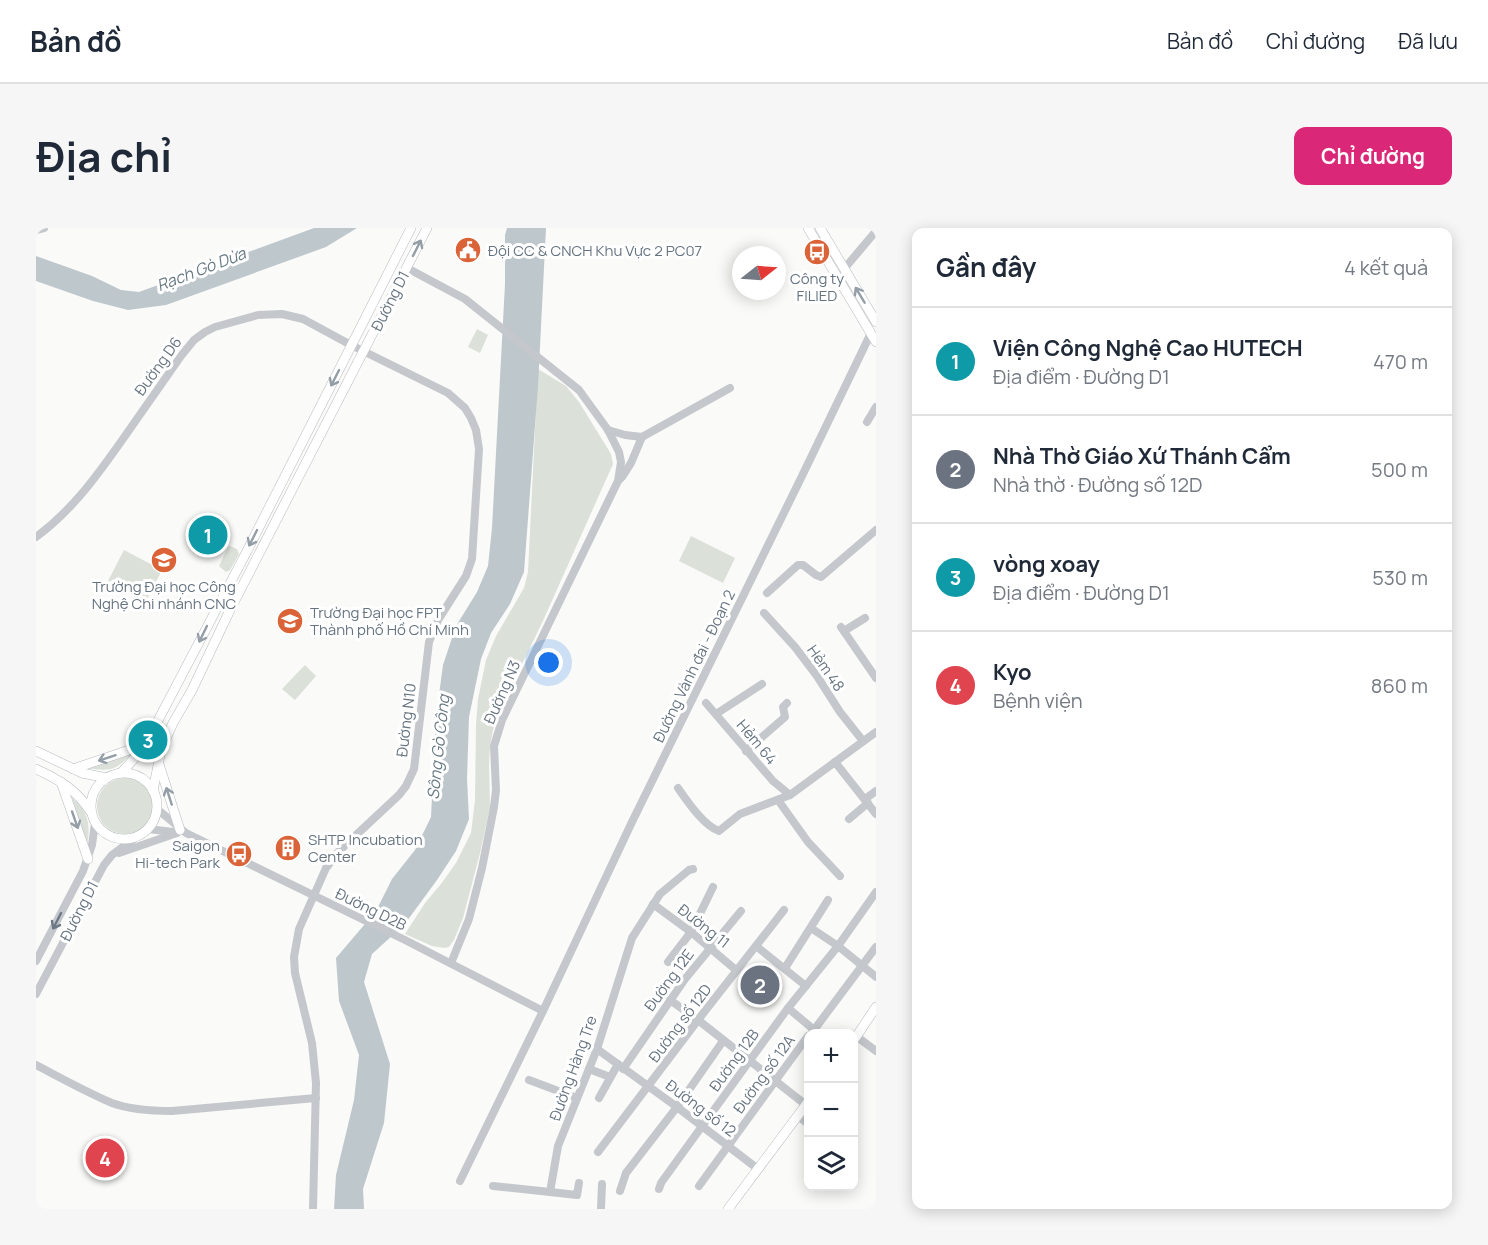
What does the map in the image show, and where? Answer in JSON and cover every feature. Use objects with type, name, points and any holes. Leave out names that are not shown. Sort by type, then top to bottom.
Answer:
[{"type":"main road","name":"Đường D1","points":[[141,746],[143,749],[264,518],[363,322],[363,313],[409,228]]},
{"type":"main road","name":"Đường D1","points":[[153,791],[161,750],[173,723],[192,690],[262,548],[427,228]]},
{"type":"main road","points":[[808,228],[873,338]]},
{"type":"main road","points":[[820,228],[876,322]]},
{"type":"main road","points":[[838,278],[844,269]]},
{"type":"main road","points":[[264,518],[275,523]]},
{"type":"main road","name":"Đường D1","points":[[122,773],[141,746],[183,665],[190,661]]},
{"type":"main road","points":[[73,769],[141,746]]},
{"type":"main road","points":[[36,751],[82,773],[106,777],[122,773],[140,777],[153,791],[157,809],[155,816],[148,829],[135,838],[126,840],[108,836],[95,824],[91,813],[78,795],[62,782],[36,769]]},
{"type":"main road","points":[[158,762],[181,832]]},
{"type":"main road","points":[[91,813],[93,793],[106,777]]},
{"type":"main road","points":[[62,782],[88,859]]},
{"type":"main road","points":[[858,1034],[876,1007]]},
{"type":"main road","points":[[728,1209],[804,1108]]},
{"type":"street","points":[[36,230],[44,228]]},
{"type":"street","points":[[844,269],[876,231]]},
{"type":"street","name":"Đường N3","points":[[407,268],[465,299],[579,390],[608,430],[619,452],[621,462],[618,481],[502,720],[494,746],[496,790],[488,838],[469,919],[451,963]]},
{"type":"street","name":"Đường D6","points":[[36,537],[73,505],[103,468],[181,356],[194,340],[205,332],[228,322],[258,315],[282,314],[303,319],[351,345]]},
{"type":"street","name":"Đường Vành đai - Đoạn 2","points":[[460,1181],[631,824],[802,476],[873,338]]},
{"type":"street","name":"Đường N10","points":[[313,1209],[316,1083],[312,1043],[295,973],[294,957],[299,928],[331,860],[399,795],[410,778],[416,759],[429,642],[438,620],[466,576],[472,559],[479,449],[476,430],[471,418],[465,408],[448,393],[351,345]]},
{"type":"street","points":[[608,430],[642,437],[730,388]]},
{"type":"street","points":[[867,422],[876,407]]},
{"type":"street","name":"Đường N3","points":[[618,481],[631,463],[642,437]]},
{"type":"street","points":[[767,593],[798,565],[803,565],[820,577],[876,530]]},
{"type":"street","name":"Hẻm 48","points":[[764,613],[795,647],[863,741]]},
{"type":"street","points":[[865,618],[843,629],[876,678]]},
{"type":"street","points":[[716,714],[762,684]]},
{"type":"street","name":"Hẻm 64","points":[[706,703],[773,782],[790,795]]},
{"type":"street","points":[[746,751],[785,717],[783,707],[787,703]]},
{"type":"street","points":[[678,788],[706,823],[719,831],[740,814],[790,795],[876,732]]},
{"type":"street","points":[[835,762],[876,814]]},
{"type":"street","points":[[849,819],[876,791]]},
{"type":"street","points":[[778,800],[808,842],[840,876]]},
{"type":"street","name":"Đường D2B","points":[[157,809],[181,832],[405,940],[543,1011]]},
{"type":"street","name":"Đường D1","points":[[36,961],[88,859],[95,824]]},
{"type":"street","name":"Đường D2B","points":[[148,829],[181,832]]},
{"type":"street","points":[[112,855],[181,832]]},
{"type":"street","name":"Đường D1","points":[[36,994],[104,866],[112,855],[135,838]]},
{"type":"street","name":"Đường Hàng Tre","points":[[550,1192],[558,1146],[597,1049],[632,938],[660,894],[693,868]]},
{"type":"street","points":[[668,962],[691,932],[713,886]]},
{"type":"street","name":"Đường 12B","points":[[659,1189],[661,1183],[788,1008],[838,946],[876,892]]},
{"type":"street","points":[[785,968],[828,900]]},
{"type":"street","name":"Đường 11","points":[[653,904],[710,947],[736,970]]},
{"type":"street","name":"Đường số 12D","points":[[598,1152],[784,910]]},
{"type":"street","name":"Đường 12E","points":[[599,1098],[610,1077],[710,947],[741,911]]},
{"type":"street","points":[[811,928],[838,946],[876,977]]},
{"type":"street","points":[[756,946],[806,986]]},
{"type":"street","name":"Đường số 12A","points":[[816,1029],[876,947]]},
{"type":"street","points":[[670,1000],[804,1102]]},
{"type":"street","points":[[788,1008],[809,1029]]},
{"type":"street","points":[[858,1040],[876,1051]]},
{"type":"street","points":[[620,1191],[626,1173],[677,1107],[723,1041]]},
{"type":"street","name":"Đường số 12A","points":[[699,1186],[804,1045]]},
{"type":"street","name":"Đường số 12","points":[[597,1049],[758,1169]]},
{"type":"street","points":[[36,1065],[113,1103],[136,1109],[172,1111],[316,1098]]},
{"type":"street","points":[[589,1069],[610,1077]]},
{"type":"street","points":[[529,1080],[577,1098]]},
{"type":"street","points":[[798,1116],[804,1121]]},
{"type":"street","points":[[493,1186],[578,1195],[579,1184]]},
{"type":"street","points":[[601,1209],[602,1184]]},
{"type":"shaded area","points":[[477,329],[488,335],[480,353],[468,347]]},
{"type":"shaded area","points":[[538,369],[566,386],[579,402],[611,454],[613,464],[542,623],[501,707],[490,746],[490,807],[463,918],[449,947],[432,946],[405,934],[425,903],[456,863],[471,833],[475,800],[478,699],[486,660],[496,636],[524,588],[528,572]]},
{"type":"shaded area","points":[[691,536],[735,558],[723,583],[679,561]]},
{"type":"shaded area","points":[[230,546],[237,549],[239,554],[230,570],[226,572],[219,566]]},
{"type":"shaded area","points":[[124,550],[162,570],[146,601],[108,581]]},
{"type":"shaded area","points":[[305,665],[316,676],[295,700],[282,689]]},
{"type":"shaded area","points":[[132,753],[112,769],[85,768]]},
{"type":"shaded area","points":[[125,778],[136,780],[145,786],[151,795],[153,806],[151,817],[145,826],[136,832],[125,834],[114,832],[105,826],[99,817],[97,806],[99,795],[105,786],[114,780]]},
{"type":"shaded area","points":[[72,798],[82,808],[87,819],[89,831],[87,844]]},
{"type":"water","points":[[314,228],[357,228],[326,247],[166,305],[128,310],[93,301],[36,281],[36,256],[92,276],[121,290],[139,292]]},
{"type":"water","name":"Sông Gò Công","points":[[507,228],[546,228],[538,386],[524,572],[510,604],[491,633],[481,659],[469,717],[467,779],[469,819],[456,851],[437,880],[404,925],[372,954],[364,982],[390,1064],[384,1123],[363,1189],[364,1209],[334,1209],[336,1175],[354,1100],[359,1055],[339,1001],[336,958],[376,911],[392,879],[415,850],[431,817],[436,717],[443,665],[456,626],[477,592],[488,566],[492,528]]},
{"type":"place","name":"Đội CC & CNCH Khu Vực 2 PC07","points":[[468,250]]},
{"type":"place","name":"Công ty FILIED","points":[[817,252]]},
{"type":"place","name":"Viện Công Nghệ Cao HUTECH","points":[[208,535]]},
{"type":"place","name":"Trường Đại học Công Nghệ Chi nhánh CNC","points":[[164,560]]},
{"type":"place","name":"Trường Đại học FPT Thành phố Hồ Chí Minh","points":[[290,621]]},
{"type":"place","name":"vòng xoay","points":[[148,740]]},
{"type":"place","name":"SHTP Incubation Center","points":[[288,848]]},
{"type":"place","name":"Saigon Hi-tech Park","points":[[239,854]]},
{"type":"place","name":"Nhà Thờ Giáo Xứ Thánh Cẩm","points":[[760,985]]},
{"type":"place","name":"Kyo","points":[[105,1158]]},
{"type":"water label","name":"Rạch Gò Dừa","points":[[201,269]]}]
